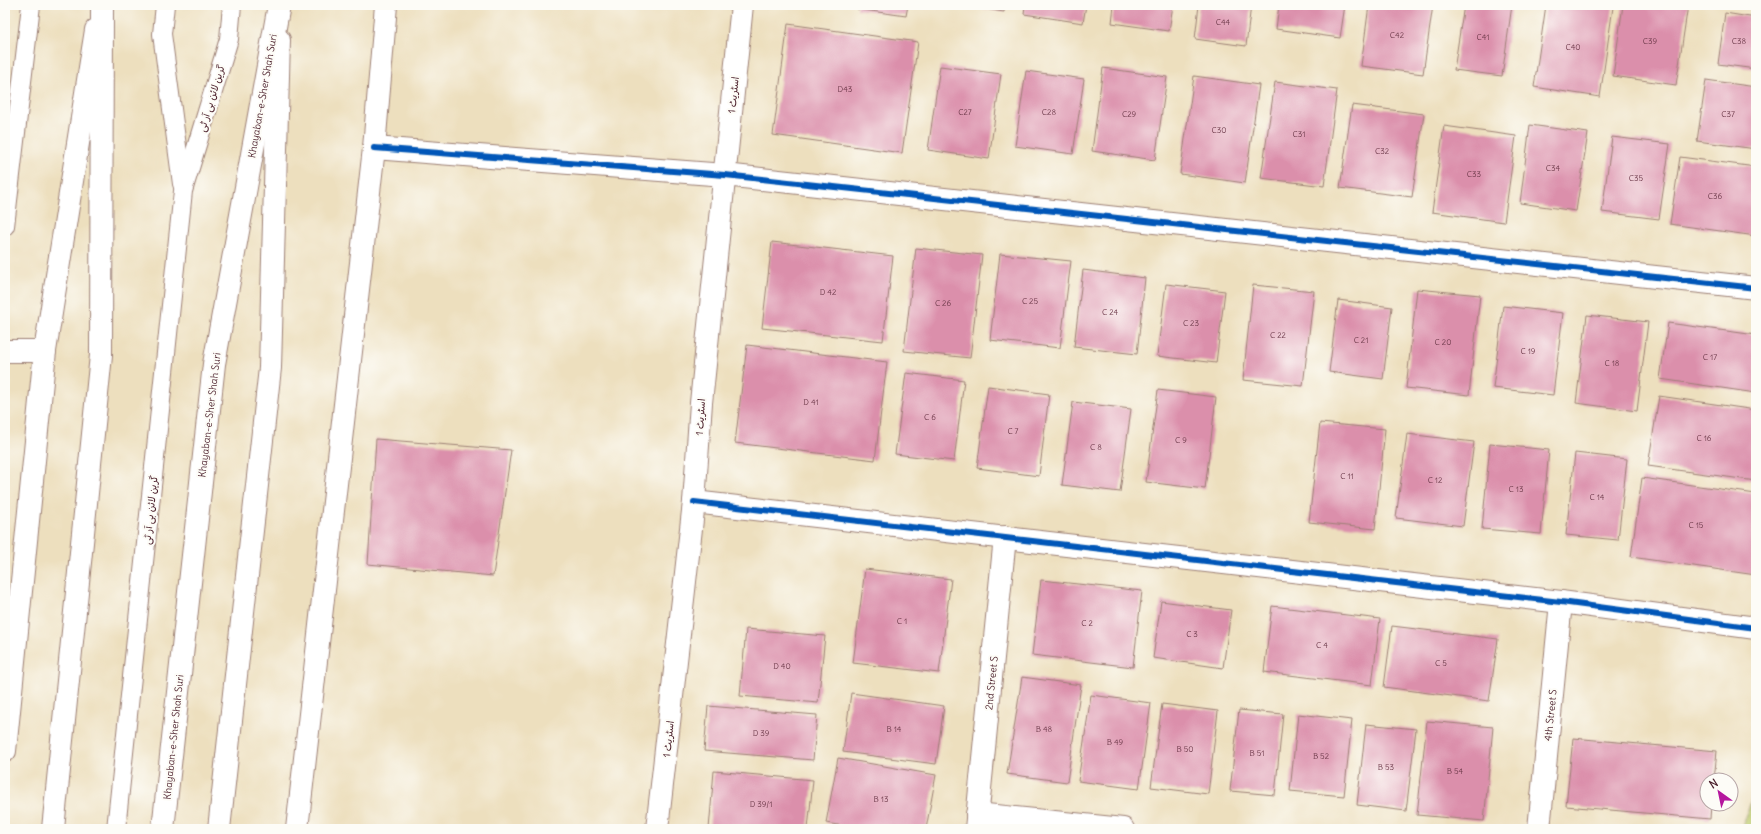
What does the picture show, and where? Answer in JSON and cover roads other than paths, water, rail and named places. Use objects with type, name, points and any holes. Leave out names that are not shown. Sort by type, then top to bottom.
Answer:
[{"type":"street","points":[[5,751],[45,351],[101,5]]},
{"type":"street","points":[[53,829],[102,355],[101,5]]},
{"type":"street","points":[[219,829],[270,368],[279,5]]},
{"type":"street","name":"Khayaban-e-Sher Shah Suri","points":[[163,829],[214,364],[279,5]]},
{"type":"street","points":[[297,829],[374,148],[386,5]]},
{"type":"street","name":"اسٹریٹ 1","points":[[658,829],[694,502],[701,403],[742,5]]},
{"type":"street","points":[[374,148],[725,175],[1756,288]]},
{"type":"street","points":[[5,352],[45,351]]},
{"type":"street","points":[[694,502],[1561,602],[1756,628]]},
{"type":"street","name":"2nd Street S","points":[[976,822],[1005,537]]},
{"type":"street","name":"4th Street S","points":[[1539,829],[1561,602]]},
{"type":"street","points":[[976,822],[1123,829]]},
{"type":"lane","points":[[5,226],[31,5]]},
{"type":"lane","name":"گرین لائن بی آر ٹی","points":[[165,5],[162,34],[183,191]]},
{"type":"lane","name":"گرین لائن بی آر ٹی","points":[[116,829],[183,191],[229,39],[232,5]]}]
